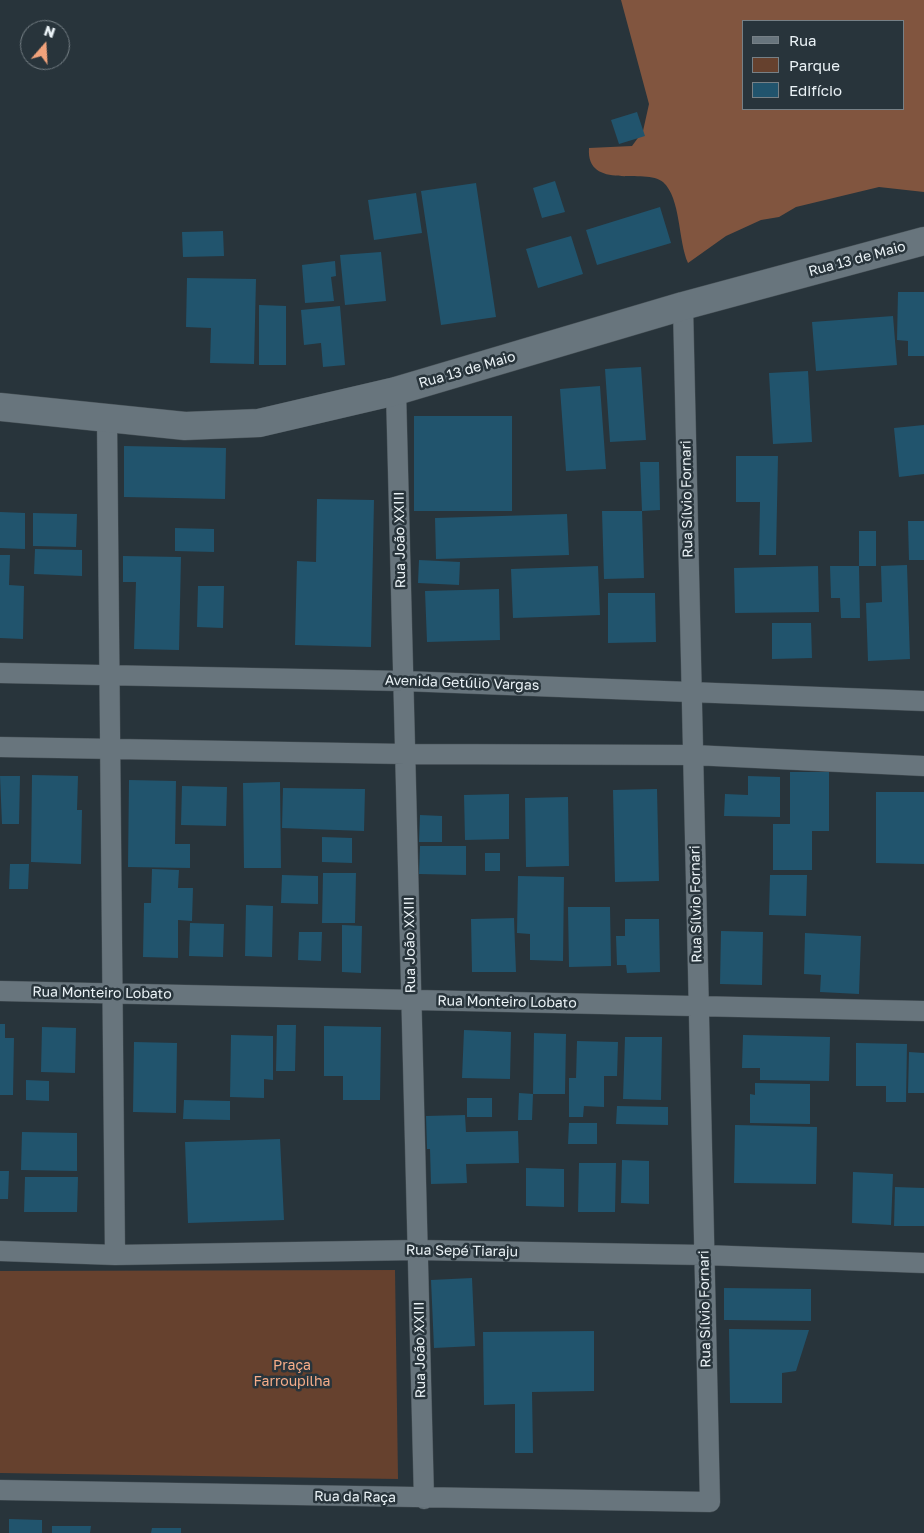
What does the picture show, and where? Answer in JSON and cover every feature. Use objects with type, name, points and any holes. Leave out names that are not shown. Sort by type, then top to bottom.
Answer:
[{"type":"main road","name":"Rua 13 de Maio","points":[[0,407],[185,426],[259,423],[396,391],[683,306],[924,241]]},
{"type":"street","name":"Rua Sílvio Fornari","points":[[683,306],[710,1502]]},
{"type":"street","name":"Rua João XXIII","points":[[396,391],[424,1499]]},
{"type":"street","points":[[106,418],[116,1255]]},
{"type":"street","name":"Avenida Getúlio Vargas","points":[[0,673],[403,681],[924,701]]},
{"type":"street","points":[[0,747],[405,754],[693,755],[924,766]]},
{"type":"street","name":"Rua Monteiro Lobato","points":[[0,991],[924,1011]]},
{"type":"street","name":"Rua Sepé Tiaraju","points":[[0,1251],[116,1255],[417,1250],[704,1254],[924,1263]]},
{"type":"street","name":"Rua da Raça","points":[[0,1490],[424,1499],[710,1502]]},
{"type":"green space","name":"Praça Farroupilha","points":[[395,1270],[398,1479],[0,1473],[0,1271]]},
{"type":"shaded area","points":[[621,0],[924,0],[924,192],[879,187],[796,207],[779,217],[761,220],[726,236],[688,263],[673,198],[663,182],[655,178],[607,174],[597,170],[591,161],[589,148],[632,146],[643,131],[649,104]]},
{"type":"building","points":[[637,112],[645,136],[619,144],[611,120]]},
{"type":"building","points":[[555,181],[565,212],[542,218],[533,188]]},
{"type":"building","points":[[476,183],[496,317],[441,325],[421,191]]},
{"type":"building","points":[[416,193],[422,233],[374,240],[368,200]]},
{"type":"building","points":[[660,207],[671,243],[597,265],[586,230]]},
{"type":"building","points":[[223,231],[224,256],[183,257],[182,232]]},
{"type":"building","points":[[571,236],[583,274],[538,288],[526,249]]},
{"type":"building","points":[[381,252],[386,301],[345,305],[340,255]]},
{"type":"building","points":[[335,261],[336,276],[331,277],[334,301],[305,303],[302,265]]},
{"type":"building","points":[[187,278],[256,279],[254,364],[210,363],[211,328],[186,327]]},
{"type":"building","points":[[898,292],[924,292],[924,356],[908,356],[908,341],[897,340]]},
{"type":"building","points":[[259,305],[286,306],[286,365],[259,365]]},
{"type":"building","points":[[340,306],[345,365],[323,367],[321,343],[304,345],[301,310]]},
{"type":"building","points":[[893,316],[897,365],[816,371],[812,322]]},
{"type":"building","points":[[641,367],[646,440],[610,442],[605,369]]},
{"type":"building","points":[[808,371],[812,442],[773,444],[769,373]]},
{"type":"building","points":[[600,386],[606,469],[566,471],[560,389]]},
{"type":"building","points":[[414,416],[512,416],[512,511],[414,511]]},
{"type":"building","points":[[924,425],[924,474],[899,477],[894,428]]},
{"type":"building","points":[[124,446],[226,448],[225,499],[124,497]]},
{"type":"building","points":[[736,456],[778,456],[776,555],[759,555],[760,502],[736,502]]},
{"type":"building","points":[[640,462],[659,462],[660,510],[642,511]]},
{"type":"building","points":[[317,499],[374,500],[371,647],[295,645],[297,561],[316,562]]},
{"type":"building","points":[[602,511],[642,511],[644,578],[604,579]]},
{"type":"building","points":[[0,512],[25,513],[25,549],[0,548]]},
{"type":"building","points":[[33,513],[77,514],[76,547],[33,546]]},
{"type":"building","points":[[567,514],[569,555],[436,559],[435,518]]},
{"type":"building","points":[[908,521],[924,521],[924,560],[909,560]]},
{"type":"building","points":[[175,528],[214,529],[214,552],[175,551]]},
{"type":"building","points":[[859,531],[876,531],[876,566],[859,566]]},
{"type":"building","points":[[35,549],[82,550],[82,576],[34,574]]},
{"type":"building","points":[[0,555],[10,555],[9,585],[24,586],[23,639],[0,638]]},
{"type":"building","points":[[123,556],[181,557],[179,650],[134,649],[136,582],[123,582]]},
{"type":"building","points":[[419,560],[460,562],[459,585],[418,583]]},
{"type":"building","points":[[907,565],[910,659],[868,661],[866,603],[882,602],[881,566]]},
{"type":"building","points":[[598,566],[600,615],[513,618],[511,569]]},
{"type":"building","points":[[818,566],[819,612],[735,613],[734,568]]},
{"type":"building","points":[[830,566],[859,566],[860,618],[841,618],[840,598],[831,598]]},
{"type":"building","points":[[198,586],[224,586],[223,628],[197,627]]},
{"type":"building","points":[[499,589],[500,640],[427,642],[425,591]]},
{"type":"building","points":[[608,593],[655,593],[656,642],[608,643]]},
{"type":"building","points":[[772,623],[811,623],[812,658],[772,659]]},
{"type":"building","points":[[790,772],[829,772],[829,831],[812,831],[812,870],[773,870],[773,824],[790,824]]},
{"type":"building","points":[[32,775],[78,776],[77,810],[82,810],[81,864],[31,862]]},
{"type":"building","points":[[0,776],[20,776],[19,824],[2,824]]},
{"type":"building","points":[[748,776],[780,777],[780,817],[724,816],[725,794],[748,795]]},
{"type":"building","points":[[129,780],[176,781],[175,844],[190,844],[190,868],[128,867]]},
{"type":"building","points":[[280,782],[281,868],[244,868],[243,783]]},
{"type":"building","points":[[182,786],[227,787],[226,826],[181,825]]},
{"type":"building","points":[[283,788],[365,789],[364,831],[282,828]]},
{"type":"building","points":[[657,789],[659,881],[615,882],[613,790]]},
{"type":"building","points":[[876,792],[924,792],[924,864],[876,863]]},
{"type":"building","points":[[509,794],[509,839],[465,840],[464,795]]},
{"type":"building","points":[[568,797],[569,866],[526,867],[525,798]]},
{"type":"building","points":[[420,815],[442,816],[442,842],[419,842]]},
{"type":"building","points":[[322,837],[352,838],[352,863],[322,862]]},
{"type":"building","points":[[420,846],[466,846],[466,875],[419,874]]},
{"type":"building","points":[[485,853],[500,853],[500,871],[485,871]]},
{"type":"building","points":[[10,864],[29,864],[28,889],[9,889]]},
{"type":"building","points":[[152,869],[179,870],[178,888],[193,888],[192,921],[178,920],[178,958],[143,957],[144,903],[151,903]]},
{"type":"building","points":[[323,873],[356,873],[355,923],[322,923]]},
{"type":"building","points":[[282,875],[318,876],[318,904],[281,903]]},
{"type":"building","points":[[770,875],[807,875],[806,916],[769,915]]},
{"type":"building","points":[[518,876],[564,877],[563,961],[530,960],[530,934],[517,933]]},
{"type":"building","points":[[246,905],[273,906],[272,957],[245,956]]},
{"type":"building","points":[[568,907],[610,907],[611,966],[569,967]]},
{"type":"building","points":[[514,918],[516,972],[472,972],[471,919]]},
{"type":"building","points":[[625,919],[659,919],[660,972],[627,973],[626,965],[617,965],[616,936],[625,936]]},
{"type":"building","points":[[190,923],[224,924],[223,957],[189,956]]},
{"type":"building","points":[[342,925],[362,926],[361,973],[342,972]]},
{"type":"building","points":[[721,931],[763,932],[762,985],[720,984]]},
{"type":"building","points":[[299,932],[322,932],[321,961],[298,960]]},
{"type":"building","points":[[805,933],[861,936],[859,994],[820,992],[821,975],[804,974]]},
{"type":"building","points":[[0,1024],[5,1024],[5,1038],[14,1038],[13,1095],[0,1095]]},
{"type":"building","points":[[277,1025],[296,1025],[295,1071],[276,1071]]},
{"type":"building","points":[[324,1026],[381,1027],[380,1100],[343,1100],[343,1076],[324,1076]]},
{"type":"building","points":[[42,1027],[76,1028],[75,1073],[41,1072]]},
{"type":"building","points":[[464,1030],[511,1032],[510,1079],[462,1078]]},
{"type":"building","points":[[534,1033],[566,1034],[565,1094],[533,1094]]},
{"type":"building","points":[[231,1035],[273,1036],[273,1080],[264,1079],[264,1098],[230,1097]]},
{"type":"building","points":[[743,1035],[830,1037],[829,1081],[760,1080],[760,1068],[742,1068]]},
{"type":"building","points":[[625,1037],[662,1037],[661,1100],[623,1099]]},
{"type":"building","points":[[577,1041],[618,1042],[617,1076],[604,1076],[604,1107],[584,1106],[583,1117],[569,1117],[569,1078],[576,1078]]},
{"type":"building","points":[[134,1042],[177,1043],[176,1113],[133,1112]]},
{"type":"building","points":[[856,1043],[907,1044],[906,1102],[886,1102],[886,1086],[856,1086]]},
{"type":"building","points":[[909,1052],[924,1053],[924,1093],[908,1093]]},
{"type":"building","points":[[26,1080],[49,1081],[49,1101],[26,1100]]},
{"type":"building","points":[[755,1083],[810,1084],[810,1124],[750,1123],[750,1094],[755,1095]]},
{"type":"building","points":[[519,1093],[533,1094],[532,1120],[518,1120]]},
{"type":"building","points":[[467,1098],[492,1098],[492,1117],[467,1117]]},
{"type":"building","points":[[184,1100],[230,1101],[230,1120],[183,1119]]},
{"type":"building","points":[[617,1106],[668,1107],[668,1125],[616,1124]]},
{"type":"building","points":[[465,1115],[466,1132],[518,1131],[519,1163],[466,1164],[467,1183],[431,1184],[430,1149],[427,1149],[426,1116]]},
{"type":"building","points":[[569,1123],[597,1123],[597,1144],[568,1144]]},
{"type":"building","points":[[735,1125],[817,1127],[816,1184],[734,1183]]},
{"type":"building","points":[[22,1132],[77,1133],[77,1171],[21,1170]]},
{"type":"building","points":[[280,1139],[284,1220],[188,1223],[185,1142]]},
{"type":"building","points":[[622,1160],[649,1161],[649,1204],[621,1203]]},
{"type":"building","points":[[579,1163],[616,1163],[615,1212],[578,1212]]},
{"type":"building","points":[[526,1168],[564,1169],[564,1207],[526,1206]]},
{"type":"building","points":[[0,1171],[9,1171],[8,1199],[0,1199]]},
{"type":"building","points":[[853,1172],[893,1174],[891,1225],[852,1223]]},
{"type":"building","points":[[25,1177],[78,1177],[77,1212],[24,1212]]},
{"type":"building","points":[[895,1187],[924,1188],[924,1226],[894,1226]]},
{"type":"building","points":[[472,1278],[475,1346],[434,1348],[431,1280]]},
{"type":"building","points":[[724,1288],[811,1289],[811,1321],[724,1320]]},
{"type":"building","points":[[729,1329],[809,1330],[796,1371],[782,1373],[782,1403],[730,1403]]},
{"type":"building","points":[[594,1331],[594,1391],[532,1392],[533,1453],[515,1453],[515,1404],[484,1405],[483,1332]]},
{"type":"building","points":[[9,1519],[42,1520],[42,1533],[9,1533]]},
{"type":"building","points":[[52,1526],[91,1526],[90,1533],[52,1533]]},
{"type":"building","points":[[152,1528],[181,1528],[181,1533],[151,1533]]}]
